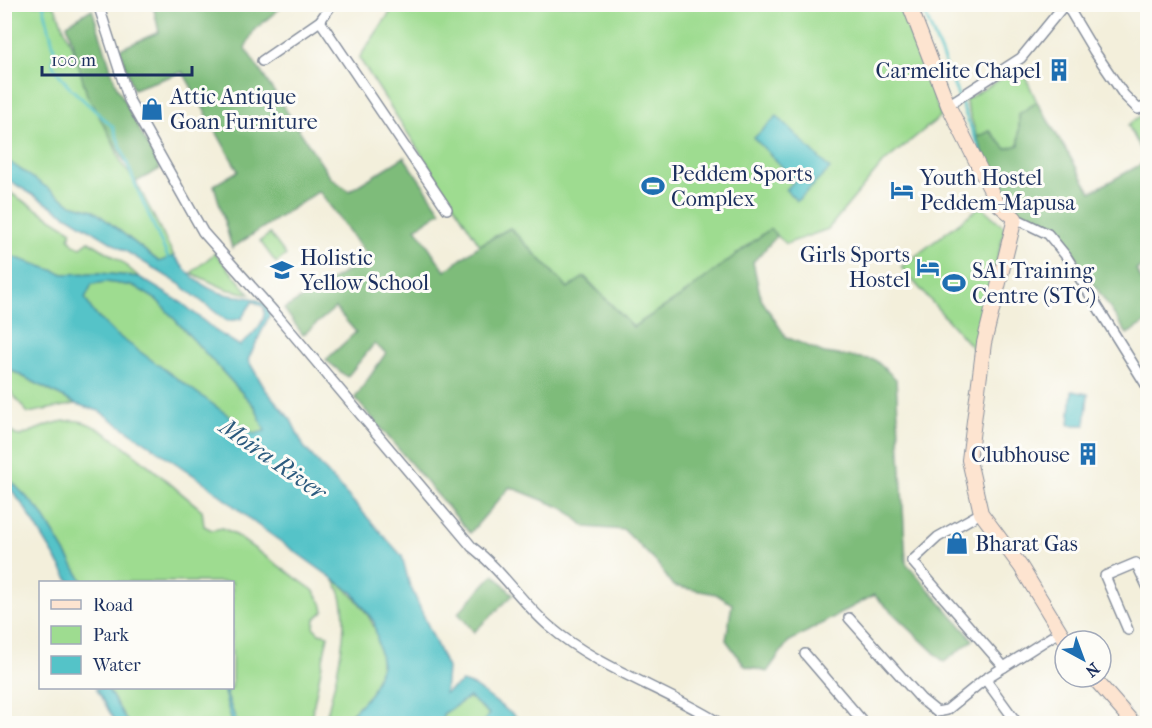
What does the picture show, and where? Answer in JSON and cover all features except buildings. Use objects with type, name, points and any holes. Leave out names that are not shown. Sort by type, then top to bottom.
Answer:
[{"type":"street","points":[[98,4],[129,100],[203,232],[276,314],[472,547],[490,561],[549,626],[601,661],[685,701],[721,723]]},
{"type":"street","points":[[262,61],[320,21],[332,4]]},
{"type":"street","points":[[909,4],[948,105],[997,203],[1015,218],[1048,234],[1066,256],[1148,388]]},
{"type":"street","points":[[948,105],[1021,58],[1066,4],[1124,95],[1138,109],[1148,106]]},
{"type":"street","points":[[320,21],[447,209]]},
{"type":"street","points":[[1015,218],[984,343],[969,460],[981,513],[1021,567],[1059,629]]},
{"type":"street","points":[[981,513],[938,537],[912,561],[1004,667]]},
{"type":"street","points":[[1128,630],[1105,576],[1136,563],[1148,588]]},
{"type":"street","points":[[849,618],[921,699],[937,712],[948,710],[1004,667],[1053,641]]},
{"type":"street","points":[[805,654],[865,723]]},
{"type":"street","points":[[985,680],[1017,723]]},
{"type":"street","points":[[1104,689],[1134,723]]},
{"type":"green space","points":[[5,5],[52,5],[55,7],[122,164],[136,182],[174,256],[160,262],[93,210],[71,204],[5,159]]},
{"type":"green space","points":[[153,5],[284,5],[254,30],[245,48],[330,177],[349,191],[404,157],[441,211],[416,228],[445,271],[480,245],[510,228],[568,288],[584,277],[633,327],[680,297],[770,229],[777,236],[753,262],[761,299],[786,337],[824,353],[875,360],[896,379],[906,563],[973,640],[944,662],[874,595],[788,642],[767,672],[745,666],[726,640],[732,604],[716,594],[673,586],[657,563],[624,530],[586,527],[565,509],[510,487],[470,533],[355,398],[386,353],[374,344],[347,377],[326,360],[356,332],[335,308],[303,335],[284,309],[369,258],[319,191],[232,248],[214,185],[238,171],[183,72],[133,89],[120,49],[159,32]]},
{"type":"green space","name":"Peddem Sports Complex","points":[[395,5],[899,5],[941,116],[882,164],[828,229],[786,244],[770,229],[680,297],[633,327],[585,277],[568,288],[510,228],[480,245],[359,58]]},
{"type":"green space","points":[[92,9],[116,85],[160,169],[136,182],[87,95],[67,24]]},
{"type":"green space","points":[[1021,67],[1037,102],[1019,114],[1019,145],[1006,149],[990,131],[977,137],[965,100]]},
{"type":"green space","points":[[1037,102],[1091,192],[1147,161],[1147,263],[1136,270],[1147,289],[1147,322],[1127,334],[1059,232],[1021,214],[1000,195],[977,137],[990,131],[1006,149],[1019,145],[1019,114]]},
{"type":"green space","points":[[1147,111],[1147,161],[1128,125]]},
{"type":"green space","points":[[4,189],[72,231],[69,238],[74,245],[81,247],[89,241],[121,261],[139,277],[100,273],[64,274],[5,254]]},
{"type":"green space","name":"SAI Training Centre (STC)","points":[[981,206],[1005,228],[975,351],[901,267]]},
{"type":"green space","points":[[270,234],[286,255],[276,263],[260,241]]},
{"type":"green space","points":[[215,253],[250,294],[226,289],[191,273]]},
{"type":"green space","points":[[106,282],[134,286],[157,300],[255,407],[266,431],[254,434],[114,333],[93,312],[85,298],[92,284]]},
{"type":"green space","points":[[4,367],[76,404],[28,413],[5,385]]},
{"type":"green space","points":[[5,410],[9,414],[7,426],[15,435],[21,436],[51,424],[68,421],[83,422],[96,427],[127,448],[202,510],[204,526],[212,530],[222,528],[231,532],[313,590],[322,603],[324,611],[315,619],[314,628],[319,633],[328,635],[310,723],[237,723],[227,696],[228,689],[234,689],[234,581],[82,581],[41,512],[11,481],[5,452]]},
{"type":"green space","points":[[494,574],[513,595],[474,632],[458,613]]},
{"type":"green space","points":[[332,578],[357,600],[367,614],[380,644],[381,660],[379,677],[368,697],[343,723],[325,724],[338,669],[344,628],[340,592]]},
{"type":"green space","points":[[108,689],[223,689],[232,723],[128,723]]},
{"type":"green space","points":[[469,697],[489,714],[483,723],[442,724],[443,714]]},
{"type":"water","points":[[777,116],[830,169],[797,201],[786,190],[795,180],[754,138]]},
{"type":"water","name":"Moira River","points":[[5,159],[71,204],[93,210],[159,262],[174,256],[189,274],[207,287],[228,295],[258,300],[269,308],[269,316],[248,360],[265,389],[291,420],[304,447],[402,556],[409,583],[447,668],[445,693],[462,682],[474,686],[524,723],[483,723],[489,714],[469,697],[443,714],[442,723],[343,723],[371,693],[382,665],[374,622],[353,593],[256,524],[208,485],[99,411],[76,404],[5,367],[4,254],[64,274],[100,273],[139,277],[182,303],[217,332],[240,346],[261,324],[264,307],[253,301],[241,319],[227,321],[178,283],[5,178]],"holes":[[[106,282],[134,286],[157,300],[255,407],[265,431],[254,434],[114,333],[93,312],[85,298],[92,284]]]},
{"type":"water","points":[[1072,391],[1088,394],[1085,425],[1069,425]]},
{"type":"water","points":[[5,452],[11,481],[41,512],[82,581],[69,581],[25,508],[7,484]]},
{"type":"water","points":[[97,689],[108,689],[128,723],[116,723]]},
{"type":"water","points":[[223,689],[228,689],[227,696],[237,723],[232,723]]},
{"type":"waterway","points":[[43,4],[54,48],[53,66],[68,86],[113,127],[138,191],[170,262]]},
{"type":"waterway","points":[[921,4],[991,177]]},
{"type":"place","name":"Carmelite Chapel","points":[[1059,70]]},
{"type":"place","name":"Attic Antique Goan Furniture","points":[[152,109]]},
{"type":"place","name":"Peddem Sports Complex","points":[[653,186]]},
{"type":"place","name":"Youth Hostel Peddem-Mapusa","points":[[902,190]]},
{"type":"place","name":"Girls Sports Hostel","points":[[928,267]]},
{"type":"place","name":"Holistic Yellow School","points":[[282,270]]},
{"type":"place","name":"SAI Training Centre (STC)","points":[[954,283]]},
{"type":"place","name":"Clubhouse","points":[[1088,454]]},
{"type":"place","name":"Bharat Gas","points":[[957,543]]}]
